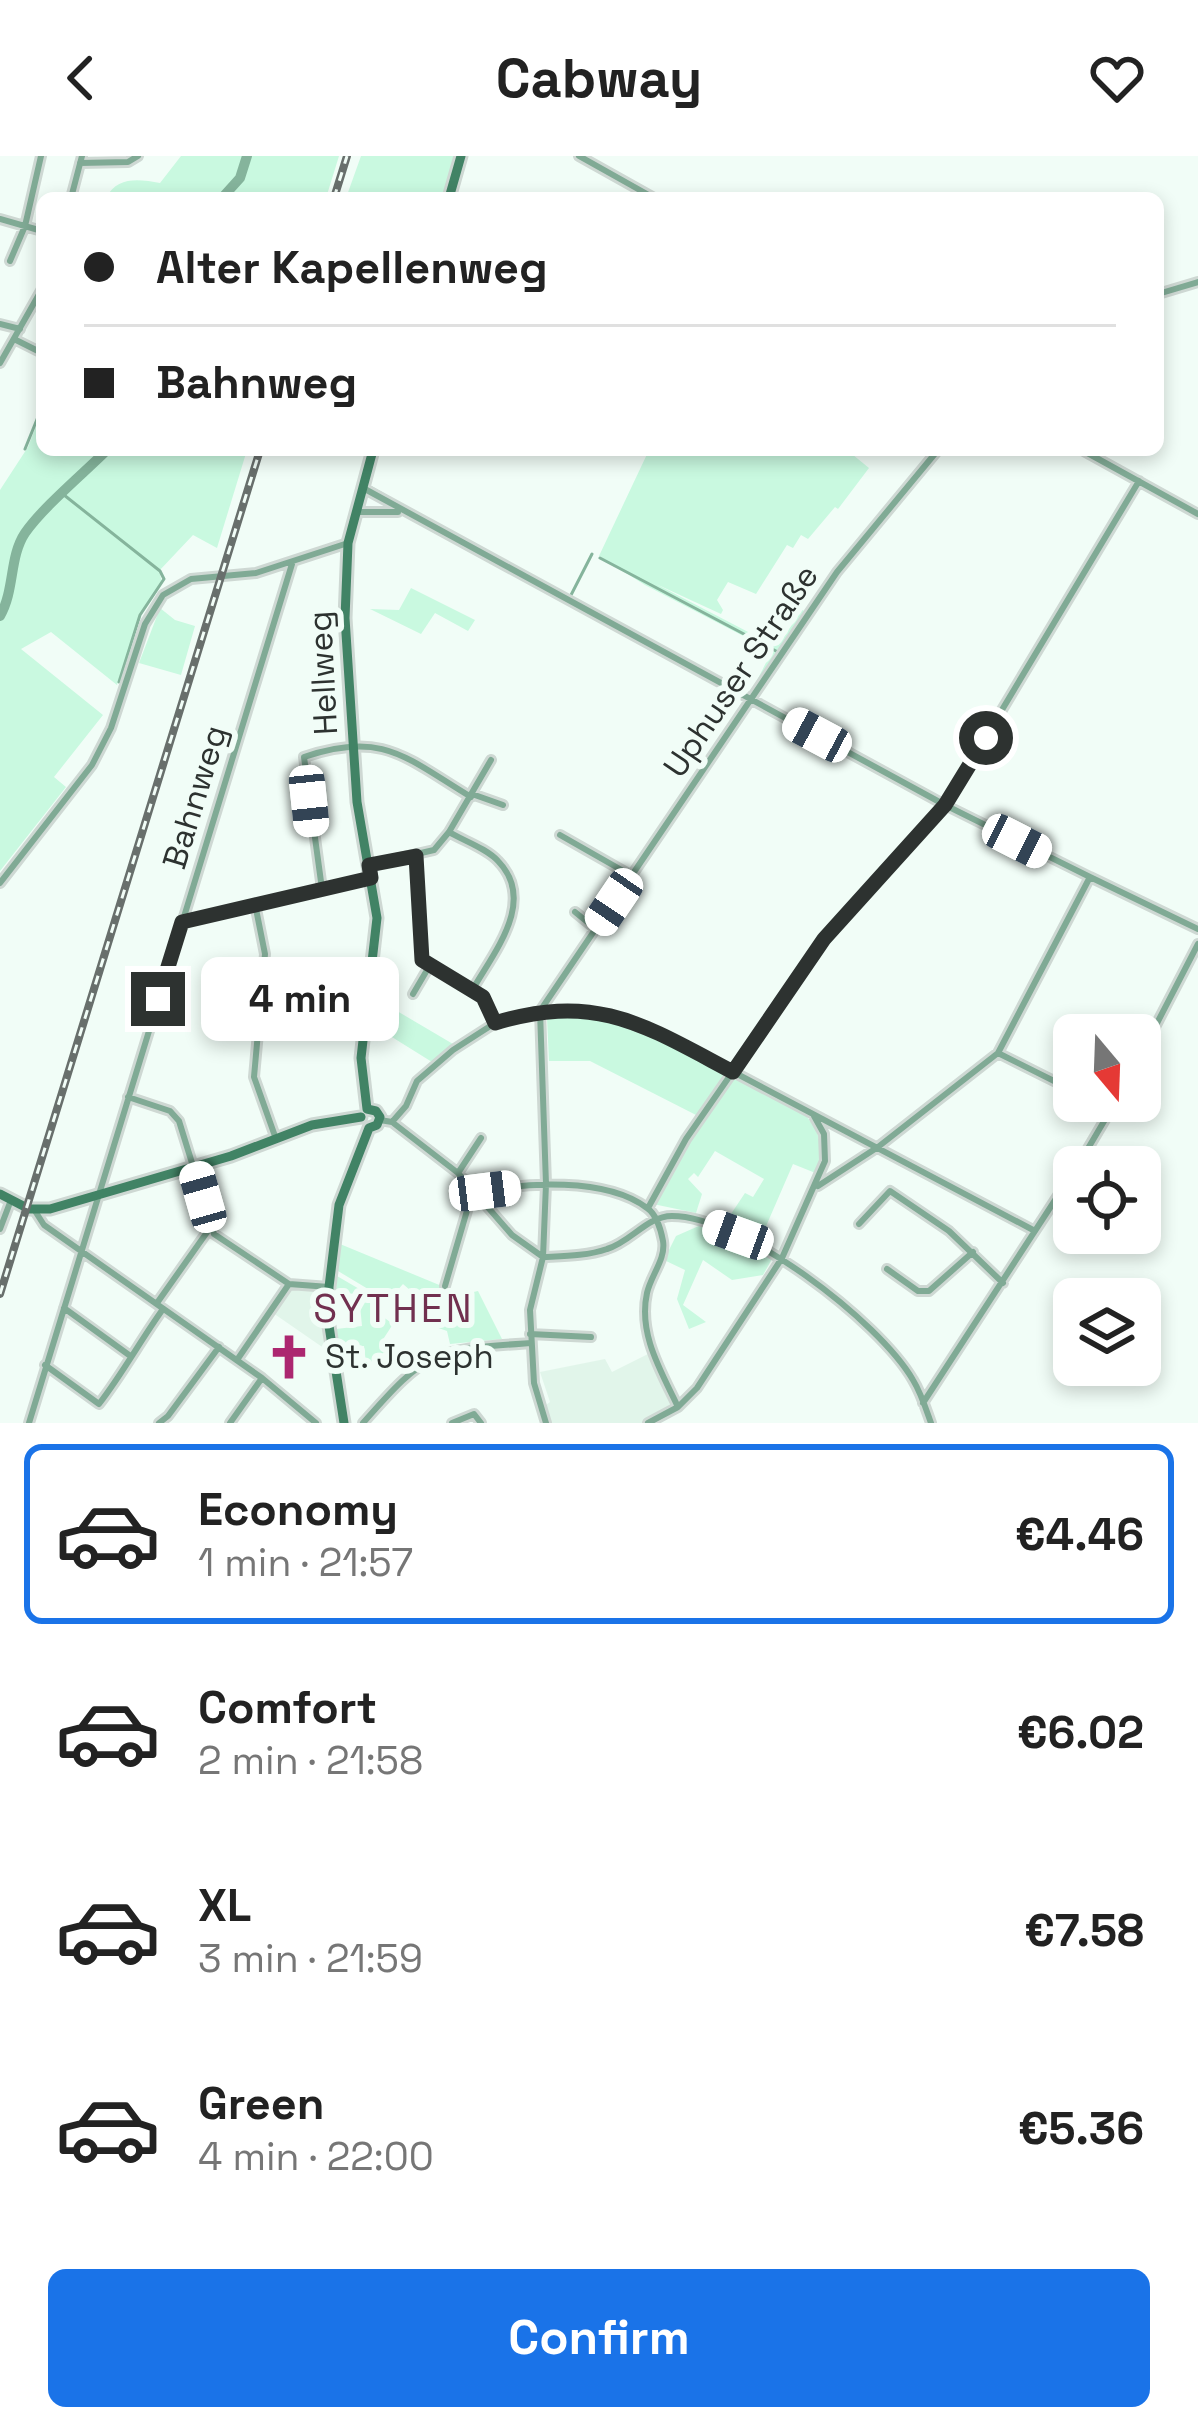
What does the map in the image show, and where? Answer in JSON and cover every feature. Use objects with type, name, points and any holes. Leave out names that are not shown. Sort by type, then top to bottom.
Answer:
[{"type":"street","points":[[10,261],[25,226],[41,156]]},
{"type":"street","points":[[73,192],[81,159],[128,162],[139,156]]},
{"type":"street","points":[[451,192],[461,156]]},
{"type":"street","points":[[579,156],[643,192]]},
{"type":"street","points":[[0,218],[36,229]]},
{"type":"street","points":[[1164,292],[1198,282]]},
{"type":"street","points":[[0,363],[36,300]]},
{"type":"street","points":[[0,324],[20,329]]},
{"type":"street","points":[[14,339],[36,350]]},
{"type":"street","name":"Hellweg","points":[[364,1113],[361,1058],[377,917],[357,802],[345,618],[348,543],[372,456]]},
{"type":"street","name":"Uphuser Straße","points":[[541,1011],[837,572],[933,456]]},
{"type":"street","points":[[1093,456],[1198,514]]},
{"type":"street","points":[[648,1208],[686,1139],[824,939],[945,805],[1139,481]]},
{"type":"street","points":[[362,488],[945,805],[1198,929]]},
{"type":"street","points":[[355,512],[402,512]]},
{"type":"street","points":[[0,883],[92,765],[111,728],[145,625],[163,595],[191,579],[256,573],[348,543]]},
{"type":"street","name":"Bahnweg","points":[[28,1423],[292,564]]},
{"type":"street","points":[[322,889],[304,757],[354,745],[382,746],[472,795],[503,805]]},
{"type":"street","points":[[369,865],[434,850],[491,760]]},
{"type":"street","points":[[449,832],[495,857],[513,895],[514,914],[473,989]]},
{"type":"street","points":[[560,835],[632,876]]},
{"type":"street","points":[[416,856],[422,960],[483,997],[495,1023]]},
{"type":"street","points":[[815,1187],[878,1148],[998,1053],[1090,877]]},
{"type":"street","points":[[182,922],[371,878]]},
{"type":"street","points":[[255,904],[266,954],[254,1077],[276,1139]]},
{"type":"street","points":[[575,912],[596,929]]},
{"type":"street","points":[[1161,1015],[1198,944]]},
{"type":"street","points":[[412,994],[430,965]]},
{"type":"street","points":[[392,1122],[406,1106],[416,1081],[495,1023],[541,1011],[584,1010],[620,1017],[733,1072],[1035,1231]]},
{"type":"street","points":[[541,1011],[543,1257],[530,1310],[530,1338],[536,1396],[546,1423]]},
{"type":"street","points":[[998,1053],[1053,1080]]},
{"type":"street","points":[[128,1096],[170,1111],[182,1127],[214,1234],[289,1284],[329,1287]]},
{"type":"street","points":[[0,1194],[35,1211],[194,1167],[316,1124],[376,1111],[380,1120]]},
{"type":"street","points":[[364,1113],[369,1128]]},
{"type":"street","points":[[648,1423],[697,1388],[782,1258],[825,1161],[824,1134],[812,1113]]},
{"type":"street","points":[[344,1423],[329,1326],[329,1287],[339,1204],[369,1128],[380,1120],[392,1122],[458,1173],[512,1235],[543,1257],[609,1249],[656,1218],[692,1219],[738,1235],[782,1258],[887,1347],[912,1378],[931,1423]]},
{"type":"street","points":[[458,1173],[481,1138]]},
{"type":"street","points":[[445,1286],[476,1193],[545,1184],[606,1192],[648,1208],[656,1218],[663,1255],[647,1289],[646,1322],[650,1344],[677,1406]]},
{"type":"street","points":[[859,1224],[890,1191],[973,1252],[1003,1283]]},
{"type":"street","points":[[0,1229],[11,1200]]},
{"type":"street","points":[[923,1402],[1053,1203]]},
{"type":"street","points":[[35,1211],[44,1225],[262,1378],[316,1423]]},
{"type":"street","points":[[45,1365],[99,1404],[128,1367],[129,1355],[212,1227]]},
{"type":"street","points":[[887,1269],[917,1292],[929,1291],[973,1252]]},
{"type":"street","points":[[237,1360],[289,1284]]},
{"type":"street","points":[[64,1308],[129,1355]]},
{"type":"street","points":[[363,1423],[410,1372],[439,1353],[530,1338],[591,1337]]},
{"type":"street","points":[[159,1423],[218,1347]]},
{"type":"street","points":[[230,1423],[262,1378]]},
{"type":"street","points":[[452,1423],[474,1414],[481,1423]]},
{"type":"shaded area","points":[[289,1289],[321,1292],[328,1351],[273,1313]]},
{"type":"shaded area","points":[[650,1353],[672,1402],[670,1408],[642,1423],[551,1423],[540,1372],[605,1359],[612,1372]]},
{"type":"green space","points":[[181,156],[339,156],[328,192],[110,192],[137,180],[160,183]]},
{"type":"green space","points":[[361,156],[454,156],[444,192],[348,192]]},
{"type":"green space","points":[[36,426],[36,456],[245,456],[217,548],[193,535],[159,571],[162,582],[140,616],[117,685],[51,632],[21,649],[103,715],[54,777],[66,787],[0,871],[0,490]]},
{"type":"green space","points":[[646,456],[854,456],[869,468],[808,539],[801,535],[793,548],[787,545],[756,594],[728,582],[717,600],[721,614],[656,584],[771,644],[781,641],[802,610],[807,612],[750,694],[772,651],[599,556]]},
{"type":"green space","points":[[411,588],[475,620],[468,631],[435,613],[421,634],[370,609],[399,610]]},
{"type":"green space","points":[[160,608],[175,620],[195,626],[181,675],[139,663]]},
{"type":"green space","points":[[375,998],[453,1044],[432,1062],[371,1024]]},
{"type":"green space","points":[[552,1012],[642,1030],[726,1076],[698,1116],[590,1061],[549,1061],[547,1018]]},
{"type":"green space","points":[[730,1078],[800,1110],[818,1135],[821,1152],[818,1174],[793,1164],[760,1240],[725,1223],[745,1193],[753,1197],[764,1179],[715,1151],[698,1177],[694,1173],[688,1179],[702,1194],[696,1213],[653,1204],[687,1141]]},
{"type":"green space","points":[[701,1225],[772,1259],[763,1275],[732,1280],[703,1260],[683,1305],[706,1322],[689,1329],[677,1299],[685,1270],[664,1260],[676,1236]]},
{"type":"green space","points":[[340,1244],[449,1289],[465,1294],[478,1291],[502,1339],[450,1344],[447,1331],[427,1324],[435,1312],[403,1284],[388,1301],[338,1271]]},
{"type":"green space","points":[[337,1276],[373,1297],[372,1309],[393,1324],[382,1341],[411,1360],[417,1352],[429,1354],[406,1371],[366,1363],[364,1346],[339,1347],[336,1329],[362,1326],[359,1295],[336,1291]]},
{"type":"waterway","points":[[227,192],[240,178],[247,156]]},
{"type":"waterway","points":[[25,449],[36,422]]},
{"type":"waterway","points":[[0,616],[25,533],[101,456]]},
{"type":"waterway","points":[[370,487],[426,519]]},
{"type":"waterway","points":[[64,495],[164,579],[140,615],[119,682]]},
{"type":"waterway","points":[[570,597],[592,554]]},
{"type":"waterway","points":[[600,558],[776,651]]},
{"type":"railway","points":[[336,192],[347,156]]},
{"type":"railway","points":[[0,1294],[258,456]]},
{"type":"place","name":"St. Joseph","points":[[289,1357]]},
{"type":"district","name":"SYTHEN","points":[[394,1308]]},
{"type":"route","points":[[158,999],[182,922],[371,878],[369,865],[416,856],[422,960],[483,997],[495,1023],[541,1011],[602,1013],[644,1026],[733,1072],[824,939],[945,805],[986,738]]}]
